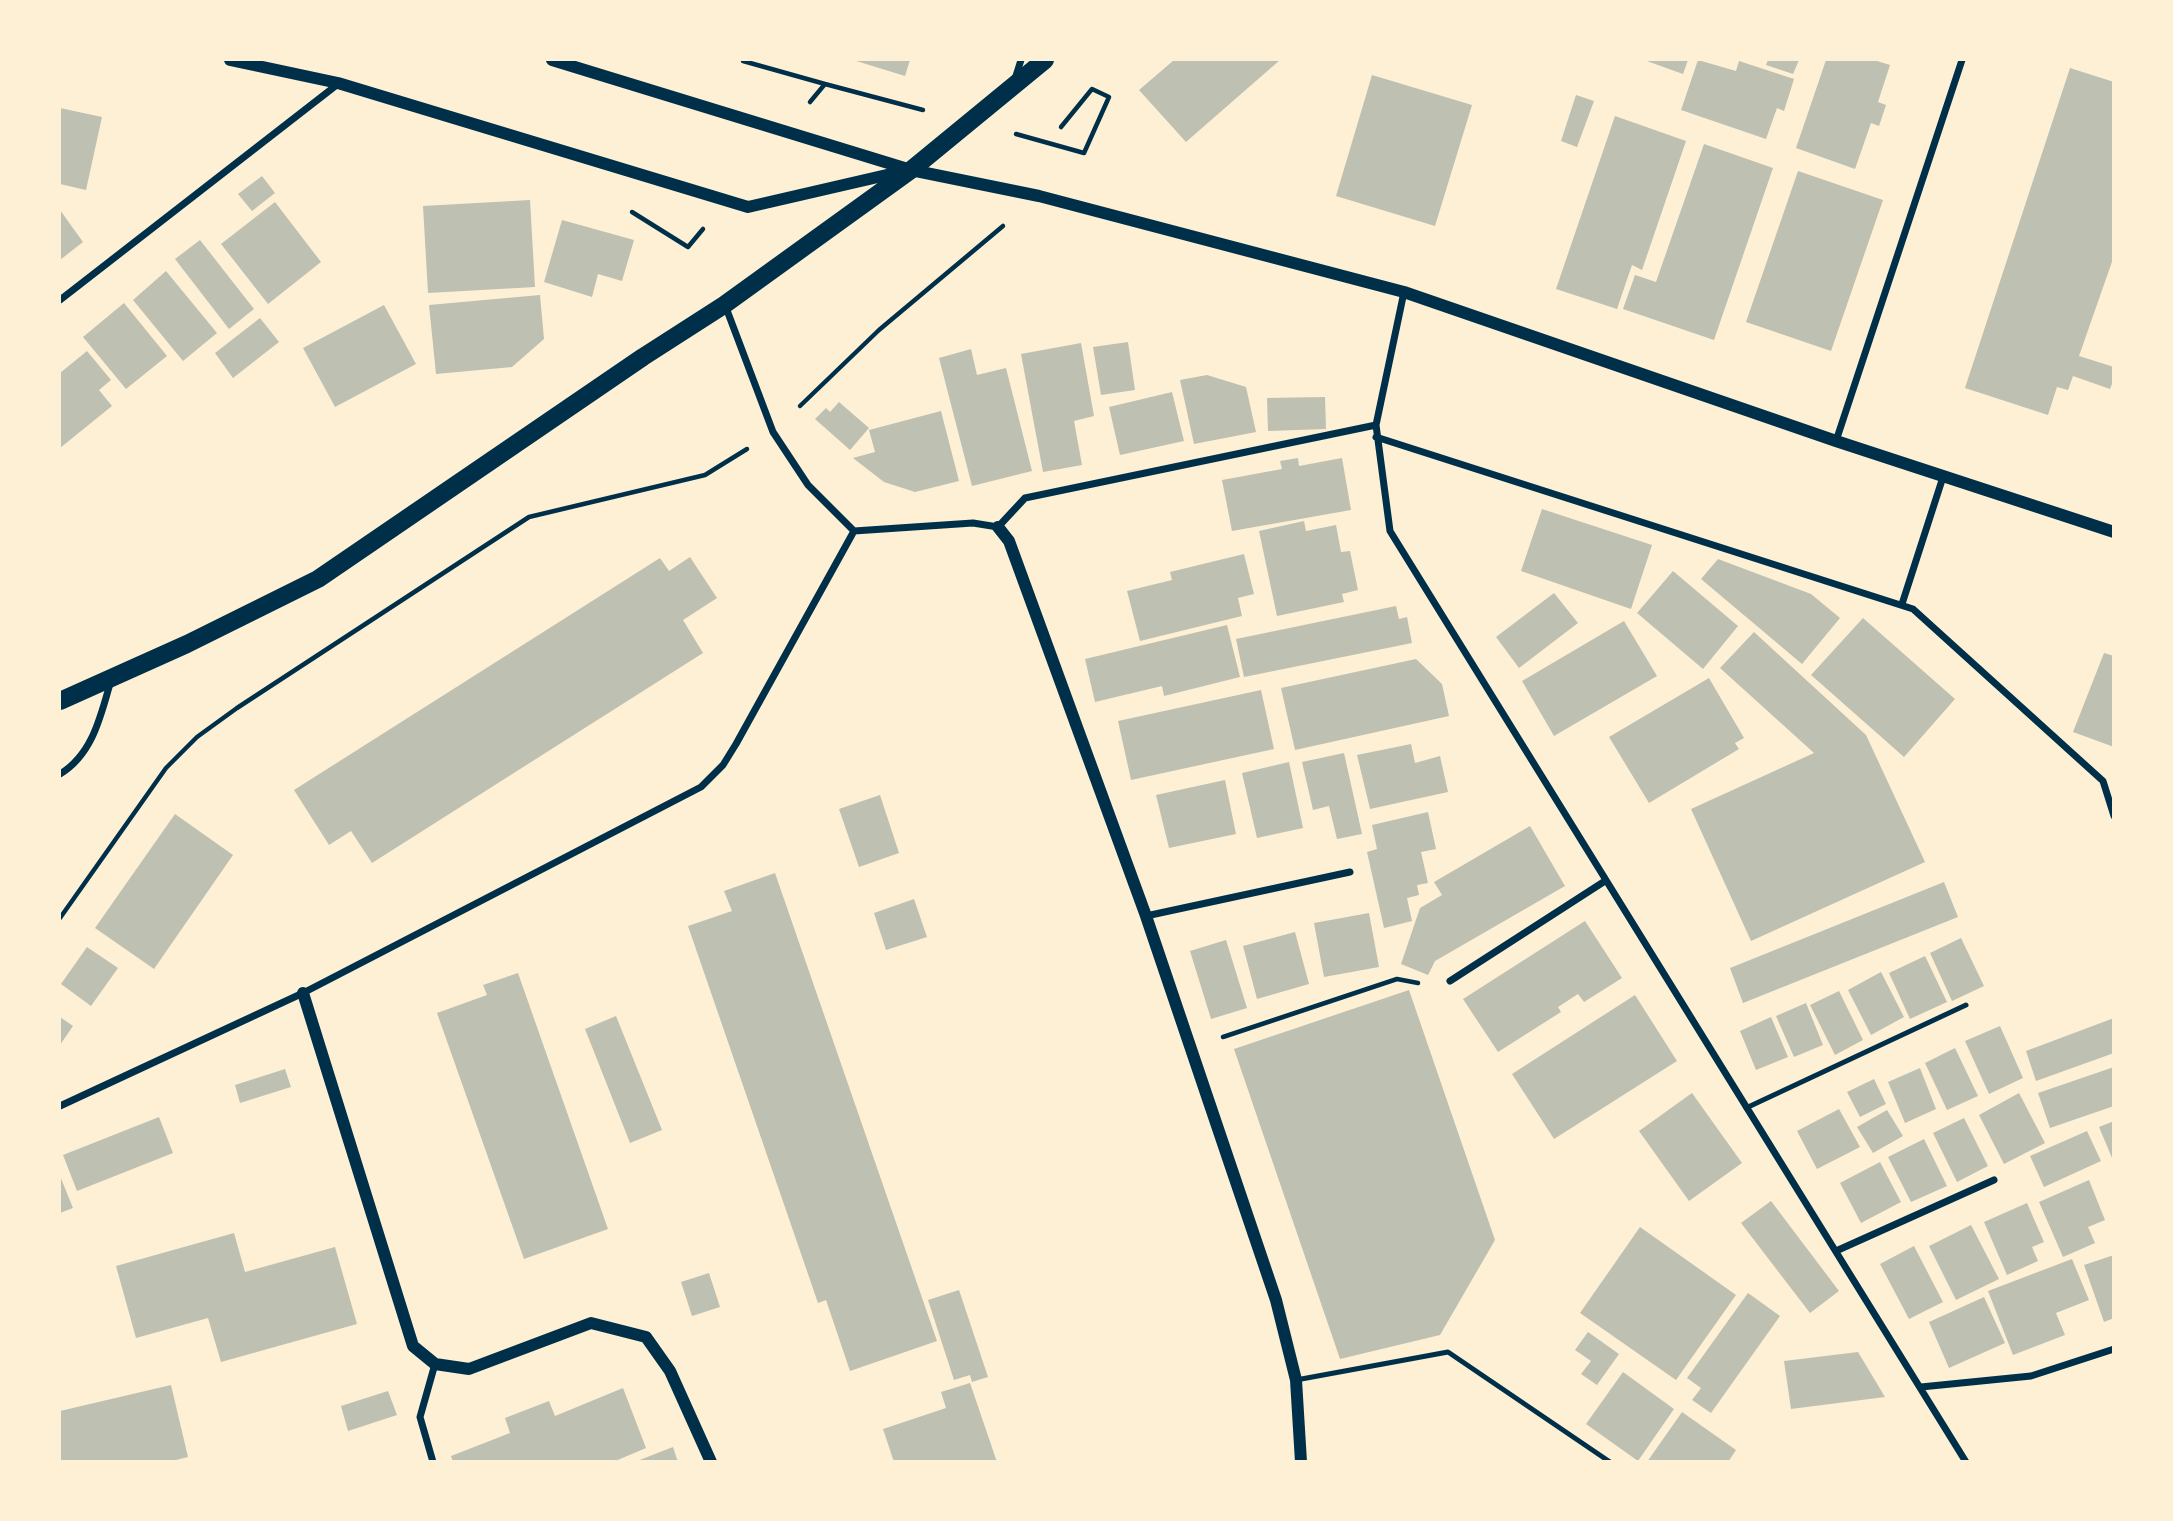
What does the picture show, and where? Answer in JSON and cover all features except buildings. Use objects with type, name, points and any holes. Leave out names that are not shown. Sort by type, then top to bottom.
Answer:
[{"type":"main road","points":[[60,701],[187,644],[318,579],[724,304],[911,170],[1045,60]]},
{"type":"street","points":[[229,60],[338,83],[748,207],[911,170]]},
{"type":"street","points":[[552,60],[911,170],[1039,195],[1405,292],[1836,442],[2113,532]]},
{"type":"street","points":[[1013,86],[1021,60]]},
{"type":"street","points":[[1836,442],[1962,60]]},
{"type":"street","points":[[60,300],[338,83]]},
{"type":"street","points":[[1405,292],[1376,425],[1390,531],[1966,1461]]},
{"type":"street","points":[[724,304],[773,432],[808,485],[854,531],[973,523],[998,527],[1009,541],[1146,916],[1276,1300],[1296,1380],[1301,1461]]},
{"type":"street","points":[[998,527],[1025,498],[1376,425]]},
{"type":"street","points":[[1376,437],[1913,609],[2103,781],[2113,816]]},
{"type":"street","points":[[1902,604],[1943,477]]},
{"type":"street","points":[[60,1106],[303,993],[701,787],[723,765],[736,744],[854,531]]},
{"type":"street","points":[[60,774],[71,768],[93,739],[112,677]]},
{"type":"street","points":[[1146,916],[1350,872]]},
{"type":"street","points":[[1450,981],[1605,880]]},
{"type":"street","points":[[303,993],[412,1346],[435,1364],[469,1369],[591,1323],[646,1336],[670,1371],[711,1461]]},
{"type":"street","points":[[1836,1251],[1994,1180]]},
{"type":"street","points":[[1921,1387],[2031,1376],[2113,1349]]},
{"type":"street","points":[[433,1461],[420,1417],[435,1364]]},
{"type":"lane","points":[[1746,1108],[1966,1005]]},
{"type":"lane","points":[[1296,1380],[1448,1352],[1610,1461]]},
{"type":"path","points":[[743,61],[825,84]]},
{"type":"path","points":[[1061,127],[1092,89],[1109,97],[1084,153]]},
{"type":"path","points":[[60,918],[166,768],[197,737],[528,517],[705,475],[773,432],[880,330],[1039,195]]},
{"type":"path","points":[[629,210],[688,247]]},
{"type":"path","points":[[1190,1048],[1397,979],[1423,984],[1450,981]]}]
